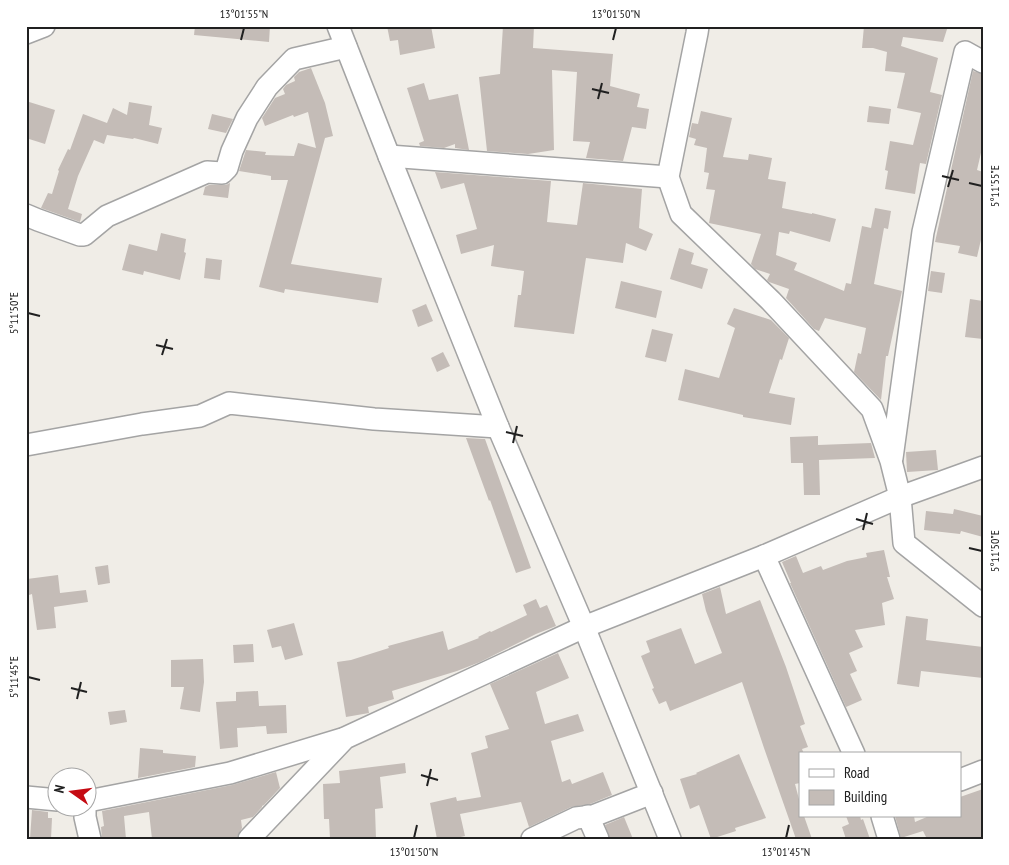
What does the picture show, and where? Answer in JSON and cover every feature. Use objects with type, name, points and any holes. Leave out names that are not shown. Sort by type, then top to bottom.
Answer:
[{"type":"street","points":[[26,33],[44,26]]},
{"type":"street","points":[[338,26],[388,156],[498,427],[584,627],[670,839]]},
{"type":"street","points":[[698,26],[668,177],[681,214],[771,301],[872,409],[891,461],[900,497],[904,543],[983,606]]},
{"type":"street","points":[[26,215],[84,235],[107,216],[115,212],[207,172],[222,173],[227,168],[232,151],[247,118],[267,86],[294,59],[346,47]]},
{"type":"street","points":[[891,461],[923,232],[965,52],[983,62]]},
{"type":"street","points":[[388,156],[668,177]]},
{"type":"street","points":[[26,446],[142,424],[200,416],[229,403],[374,419],[498,427]]},
{"type":"street","points":[[98,799],[230,773],[345,738],[584,627],[764,556],[900,497],[983,467]]},
{"type":"street","points":[[764,556],[853,752]]},
{"type":"street","points":[[249,839],[345,738]]},
{"type":"street","points":[[962,779],[983,771]]},
{"type":"street","points":[[532,839],[576,818],[593,816],[652,794]]},
{"type":"street","points":[[26,797],[48,799]]},
{"type":"street","points":[[588,816],[598,839]]},
{"type":"street","points":[[85,818],[90,839]]},
{"type":"street","points":[[883,818],[889,839]]},
{"type":"building","points":[[195,26],[270,26],[269,42],[194,35]]},
{"type":"building","points":[[387,26],[431,26],[435,48],[400,55],[398,40],[390,41]]},
{"type":"building","points":[[503,26],[534,26],[533,48],[613,54],[610,86],[640,94],[637,107],[649,109],[646,129],[632,127],[623,161],[586,158],[590,142],[573,141],[577,72],[552,70],[554,150],[528,154],[487,151],[479,77],[500,74]]},
{"type":"building","points":[[864,26],[948,26],[943,42],[903,37],[901,46],[938,58],[930,92],[942,95],[926,164],[920,163],[915,194],[885,189],[888,171],[885,170],[890,141],[913,145],[921,113],[897,108],[905,73],[885,71],[887,52],[873,48],[862,48]]},
{"type":"building","points":[[311,68],[325,103],[333,136],[325,138],[291,264],[382,278],[378,303],[285,289],[284,293],[259,287],[288,180],[271,180],[271,176],[239,171],[246,150],[266,152],[265,155],[294,156],[298,143],[316,148],[308,112],[294,117],[293,115],[265,126],[262,118],[275,98],[285,94],[283,89],[286,85],[295,81],[294,77],[299,72]]},
{"type":"building","points":[[973,71],[983,74],[983,144],[977,170],[983,172],[983,231],[977,257],[958,253],[960,246],[935,242]]},
{"type":"building","points":[[424,83],[429,100],[458,94],[469,150],[455,148],[455,144],[444,148],[420,146],[419,143],[424,141],[407,88]]},
{"type":"building","points":[[26,101],[55,110],[45,144],[26,138]]},
{"type":"building","points":[[129,102],[152,106],[149,125],[162,128],[158,144],[134,138],[107,135],[104,144],[94,140],[78,176],[68,209],[82,214],[80,222],[41,208],[48,193],[52,194],[58,170],[68,149],[70,150],[83,114],[107,123],[113,108],[127,115]]},
{"type":"building","points":[[869,106],[891,109],[889,124],[867,122]]},
{"type":"building","points":[[701,111],[732,118],[723,157],[748,160],[749,154],[772,158],[768,179],[786,182],[782,208],[836,219],[830,242],[790,231],[789,234],[779,232],[776,255],[797,263],[794,270],[844,291],[846,283],[851,284],[862,226],[871,228],[875,208],[891,211],[888,229],[884,228],[874,284],[902,291],[888,356],[886,356],[881,400],[854,372],[858,353],[861,354],[866,328],[825,318],[819,331],[814,329],[786,298],[789,289],[769,282],[767,280],[770,274],[755,269],[751,264],[761,234],[709,223],[715,190],[706,189],[709,173],[704,172],[707,148],[694,145],[696,139],[689,137],[692,123],[698,124]]},
{"type":"building","points":[[212,114],[233,119],[226,133],[208,129]]},
{"type":"building","points":[[435,172],[551,181],[547,222],[577,225],[583,183],[642,189],[639,228],[653,234],[646,251],[626,243],[623,263],[586,258],[574,334],[514,327],[518,295],[521,295],[524,271],[491,266],[494,245],[461,254],[456,235],[477,229],[464,183],[441,189]]},
{"type":"building","points":[[230,183],[228,198],[203,195],[205,187],[209,185],[226,185]]},
{"type":"building","points":[[161,233],[186,239],[184,252],[186,253],[180,280],[144,271],[143,275],[122,270],[129,244],[157,251]]},
{"type":"building","points":[[679,248],[694,253],[691,264],[708,269],[702,289],[670,279]]},
{"type":"building","points":[[206,258],[222,260],[220,280],[204,278]]},
{"type":"building","points":[[931,271],[945,273],[942,293],[928,291]]},
{"type":"building","points":[[621,281],[662,291],[656,318],[615,308]]},
{"type":"building","points":[[970,299],[983,301],[983,339],[965,337]]},
{"type":"building","points":[[426,304],[433,321],[418,327],[412,310]]},
{"type":"building","points":[[734,308],[771,320],[789,338],[769,393],[795,398],[791,425],[743,417],[743,415],[678,400],[685,369],[719,378],[735,328],[727,324]]},
{"type":"building","points":[[652,329],[673,334],[666,362],[645,357]]},
{"type":"building","points":[[443,352],[450,366],[437,372],[431,358]]},
{"type":"building","points":[[818,436],[818,445],[871,443],[875,458],[819,460],[820,495],[804,495],[803,463],[791,463],[790,437]]},
{"type":"building","points":[[466,438],[485,439],[531,568],[516,573]]},
{"type":"building","points":[[936,450],[938,470],[907,472],[906,452]]},
{"type":"building","points":[[954,509],[983,516],[983,537],[961,531],[960,534],[924,530],[926,511],[953,514]]},
{"type":"building","points":[[884,550],[890,577],[887,577],[894,599],[882,603],[885,625],[855,630],[863,647],[849,653],[857,671],[850,674],[862,700],[846,707],[782,562],[796,556],[803,573],[821,566],[823,570],[847,561],[867,557],[866,553]]},
{"type":"building","points":[[108,565],[110,583],[98,585],[95,567]]},
{"type":"building","points":[[58,575],[60,593],[86,590],[88,602],[54,607],[56,628],[37,630],[32,594],[29,595],[27,579]]},
{"type":"building","points":[[720,587],[726,614],[760,600],[786,667],[805,724],[800,726],[808,747],[802,749],[803,752],[799,752],[799,783],[795,784],[799,799],[799,818],[805,818],[812,839],[796,839],[742,682],[670,711],[666,701],[659,704],[652,689],[654,688],[641,656],[650,652],[646,641],[681,628],[695,664],[722,653],[706,611],[702,594]]},
{"type":"building","points":[[536,599],[540,608],[547,605],[556,626],[480,662],[392,691],[394,699],[368,707],[369,713],[346,717],[337,662],[351,660],[389,648],[388,646],[443,631],[448,650],[479,638],[490,631],[527,615],[523,605]]},
{"type":"building","points":[[906,616],[928,619],[926,640],[983,647],[983,678],[921,671],[919,687],[897,684]]},
{"type":"building","points":[[294,623],[303,655],[285,660],[281,646],[272,648],[267,630]]},
{"type":"building","points":[[253,644],[254,662],[234,663],[233,645]]},
{"type":"building","points":[[558,653],[569,678],[536,692],[545,724],[578,714],[584,731],[551,741],[562,782],[570,779],[572,784],[603,772],[612,795],[590,804],[571,807],[529,827],[521,802],[460,814],[465,836],[452,839],[437,839],[430,803],[456,797],[457,801],[481,797],[471,753],[488,748],[485,736],[509,729],[490,684]]},
{"type":"building","points":[[203,659],[204,682],[200,712],[180,709],[184,687],[171,687],[171,660]]},
{"type":"building","points":[[258,691],[259,706],[286,705],[287,733],[267,734],[266,726],[237,728],[238,747],[220,749],[216,702],[236,701],[236,692]]},
{"type":"building","points":[[125,710],[127,722],[110,725],[108,712]]},
{"type":"building","points":[[140,748],[163,750],[163,753],[196,756],[195,767],[138,778]]},
{"type":"building","points":[[739,754],[766,818],[735,828],[736,831],[711,839],[699,805],[690,809],[680,779],[697,774]]},
{"type":"building","points":[[405,763],[406,773],[380,777],[383,808],[375,809],[376,839],[330,839],[329,819],[324,819],[323,784],[340,783],[339,771]]},
{"type":"building","points":[[276,772],[280,788],[253,817],[241,820],[242,828],[237,837],[228,839],[152,839],[149,812],[124,816],[126,839],[102,839],[101,827],[104,826],[102,811],[232,785]]},
{"type":"building","points":[[983,789],[983,839],[927,839],[923,831],[901,838],[896,818],[914,818],[915,822],[924,818],[962,818],[962,796]]},
{"type":"building","points":[[32,810],[48,812],[48,818],[52,818],[51,839],[30,839]]},
{"type":"building","points":[[624,817],[633,839],[610,839],[605,825]]},
{"type":"building","points":[[847,818],[863,819],[870,839],[846,839],[842,827],[849,824]]}]
